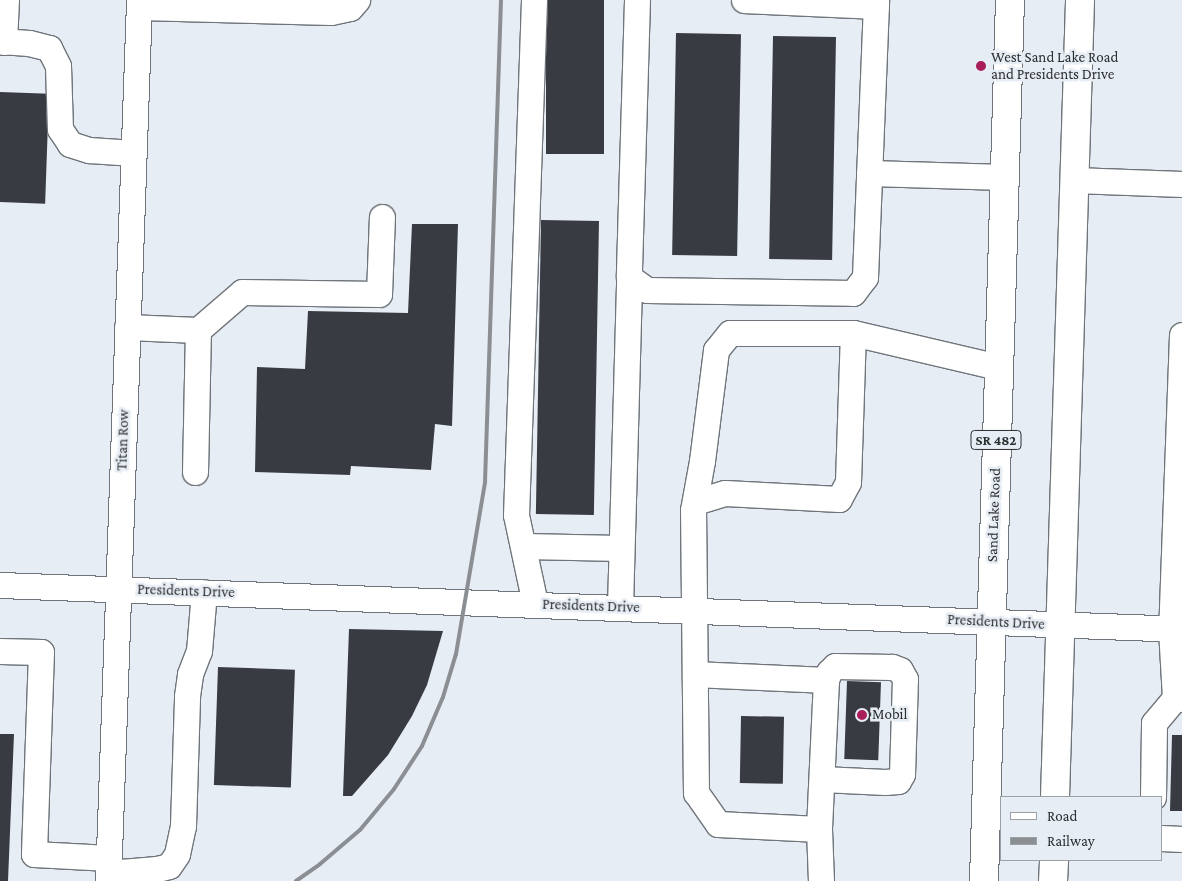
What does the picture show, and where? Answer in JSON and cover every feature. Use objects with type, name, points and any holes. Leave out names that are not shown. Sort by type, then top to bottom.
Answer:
[{"type":"main road","name":"Sand Lake Road","points":[[984,881],[1010,0]]},
{"type":"main road","points":[[1055,796],[1080,0]]},
{"type":"main road","points":[[1053,881],[1054,861]]},
{"type":"street","points":[[6,0],[2,42],[29,42],[49,48],[58,66],[60,129],[70,144],[89,150],[134,153]]},
{"type":"street","points":[[139,4],[209,5],[331,12],[350,8],[357,0]]},
{"type":"street","points":[[534,0],[516,515],[536,604]]},
{"type":"street","points":[[620,607],[637,0]]},
{"type":"street","points":[[629,277],[647,290],[853,293],[864,277],[876,3],[744,0]]},
{"type":"street","name":"Titan Row","points":[[108,871],[139,4]]},
{"type":"street","points":[[869,173],[1005,177]]},
{"type":"street","points":[[1074,180],[1182,184]]},
{"type":"street","points":[[127,327],[198,330],[242,292],[379,294],[382,217]]},
{"type":"street","points":[[195,472],[198,330]]},
{"type":"street","points":[[819,829],[718,824],[696,793],[694,502],[702,461],[716,350],[730,333],[853,333],[998,367]]},
{"type":"street","points":[[694,502],[725,493],[839,499],[848,482],[853,333]]},
{"type":"street","points":[[1153,796],[1154,723],[1179,698],[1176,629],[1182,335]]},
{"type":"street","points":[[524,546],[621,548]]},
{"type":"street","name":"Presidents Drive","points":[[0,585],[1176,629]]},
{"type":"street","points":[[0,651],[41,652],[34,854],[108,871],[157,869],[169,866],[177,854],[183,826],[187,696],[190,674],[198,651],[204,592]]},
{"type":"street","points":[[821,881],[819,829],[826,680],[829,672],[835,666],[892,667],[900,670],[905,679],[902,774],[898,780],[885,782],[822,779]]},
{"type":"street","points":[[695,674],[826,680]]},
{"type":"street","points":[[1162,838],[1182,839]]},
{"type":"building","points":[[546,0],[604,0],[604,154],[546,154]]},
{"type":"building","points":[[676,33],[741,34],[737,256],[672,255]]},
{"type":"building","points":[[773,36],[836,37],[832,260],[769,259]]},
{"type":"building","points":[[0,92],[49,94],[45,204],[0,202]]},
{"type":"building","points":[[541,220],[599,221],[594,515],[536,514]]},
{"type":"building","points":[[412,224],[458,224],[452,426],[435,424],[431,470],[351,466],[350,475],[255,472],[257,367],[305,369],[308,311],[408,313]]},
{"type":"building","points":[[349,629],[443,631],[427,685],[412,716],[388,755],[352,796],[343,796]]},
{"type":"building","points":[[218,667],[295,670],[291,788],[214,785]]},
{"type":"building","points":[[847,681],[881,682],[878,760],[844,759]]},
{"type":"building","points":[[741,716],[784,717],[783,784],[740,783]]},
{"type":"building","points":[[0,734],[14,734],[8,881],[0,881]]},
{"type":"building","points":[[1172,735],[1182,735],[1182,811],[1170,811]]},
{"type":"railway","points":[[296,881],[320,864],[360,830],[394,789],[422,746],[443,697],[456,654],[485,482],[501,0]]},
{"type":"place","name":"West Sand Lake Road and Presidents Drive","points":[[981,66]]},
{"type":"place","name":"Mobil","points":[[862,715]]}]
